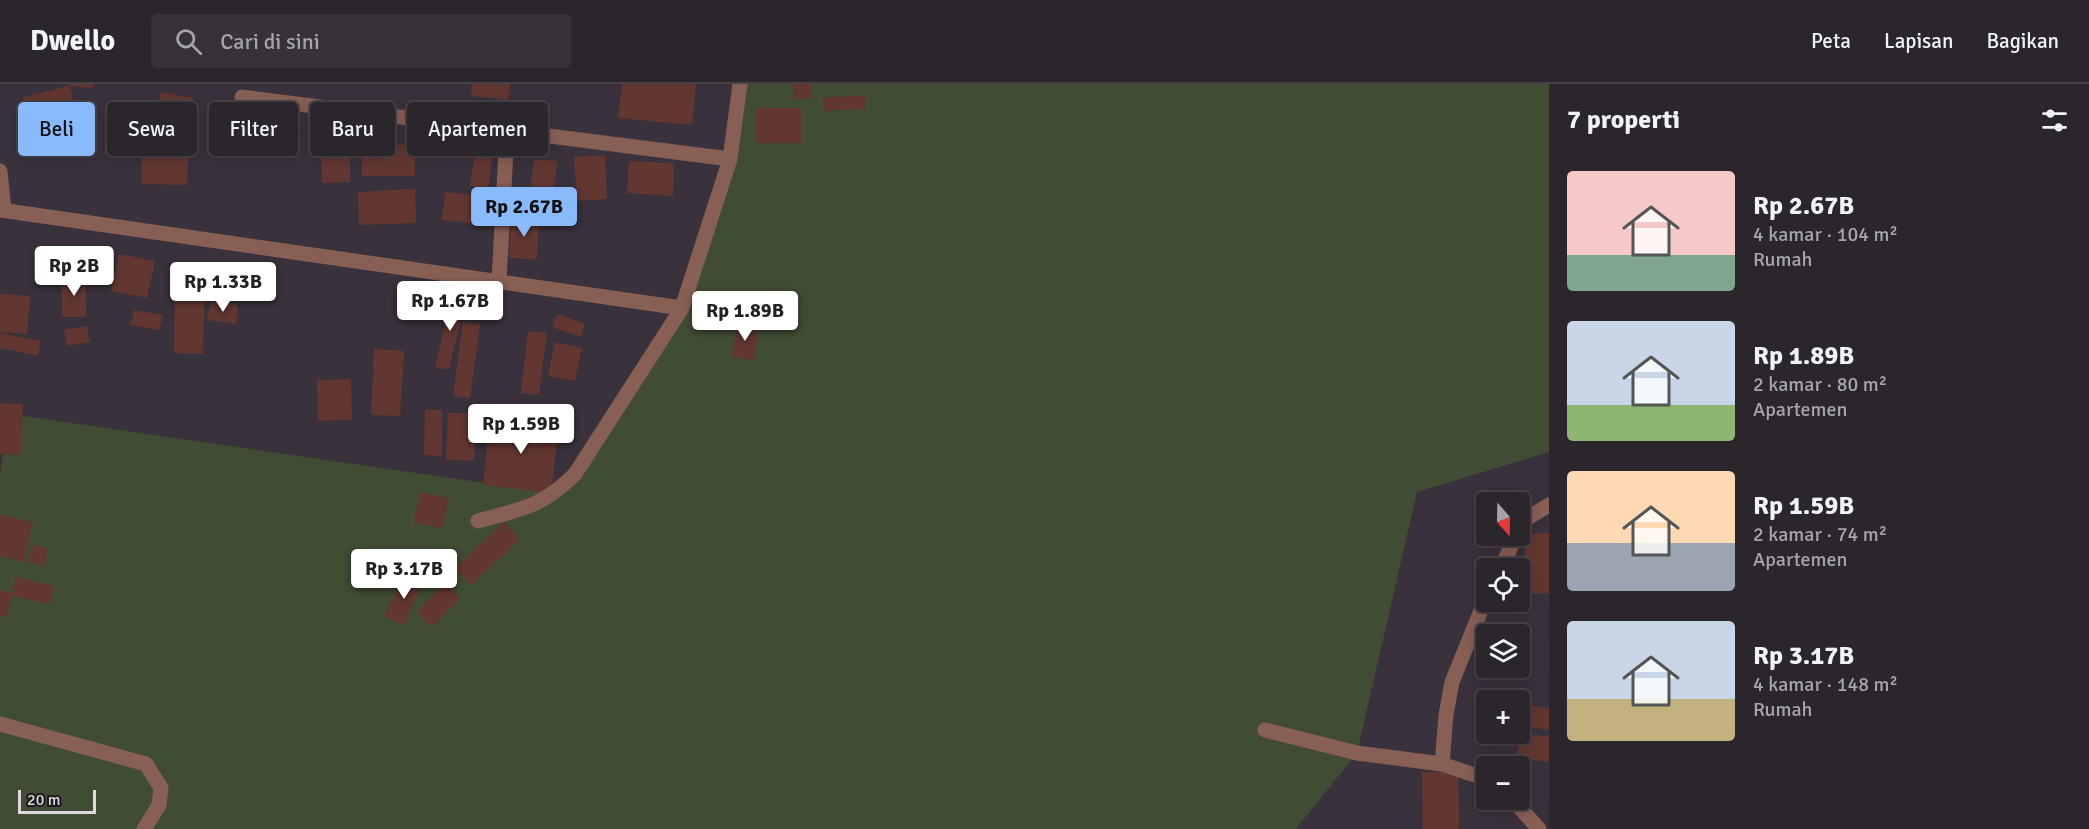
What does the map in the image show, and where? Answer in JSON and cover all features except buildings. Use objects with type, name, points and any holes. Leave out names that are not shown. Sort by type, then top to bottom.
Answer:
[{"type":"street","points":[[478,521],[533,506],[556,493],[575,474],[682,308],[730,159],[740,84]]},
{"type":"street","points":[[242,98],[407,119]]},
{"type":"street","points":[[548,136],[730,159]]},
{"type":"street","points":[[499,282],[506,156]]},
{"type":"street","points":[[0,171],[2,210],[682,308]]},
{"type":"street","points":[[1530,516],[1549,505]]},
{"type":"street","points":[[1442,764],[1446,715],[1452,682],[1480,612]]},
{"type":"street","points":[[0,724],[146,764],[161,788],[159,805],[144,829]]},
{"type":"street","points":[[1265,730],[1357,753],[1442,764],[1476,776]]},
{"type":"street","points":[[1522,810],[1539,829]]},
{"type":"green space","points":[[740,84],[1549,84],[1549,452],[1417,492],[1357,753],[1296,829],[0,829],[0,473],[9,414],[555,493],[682,308],[730,159]]}]
